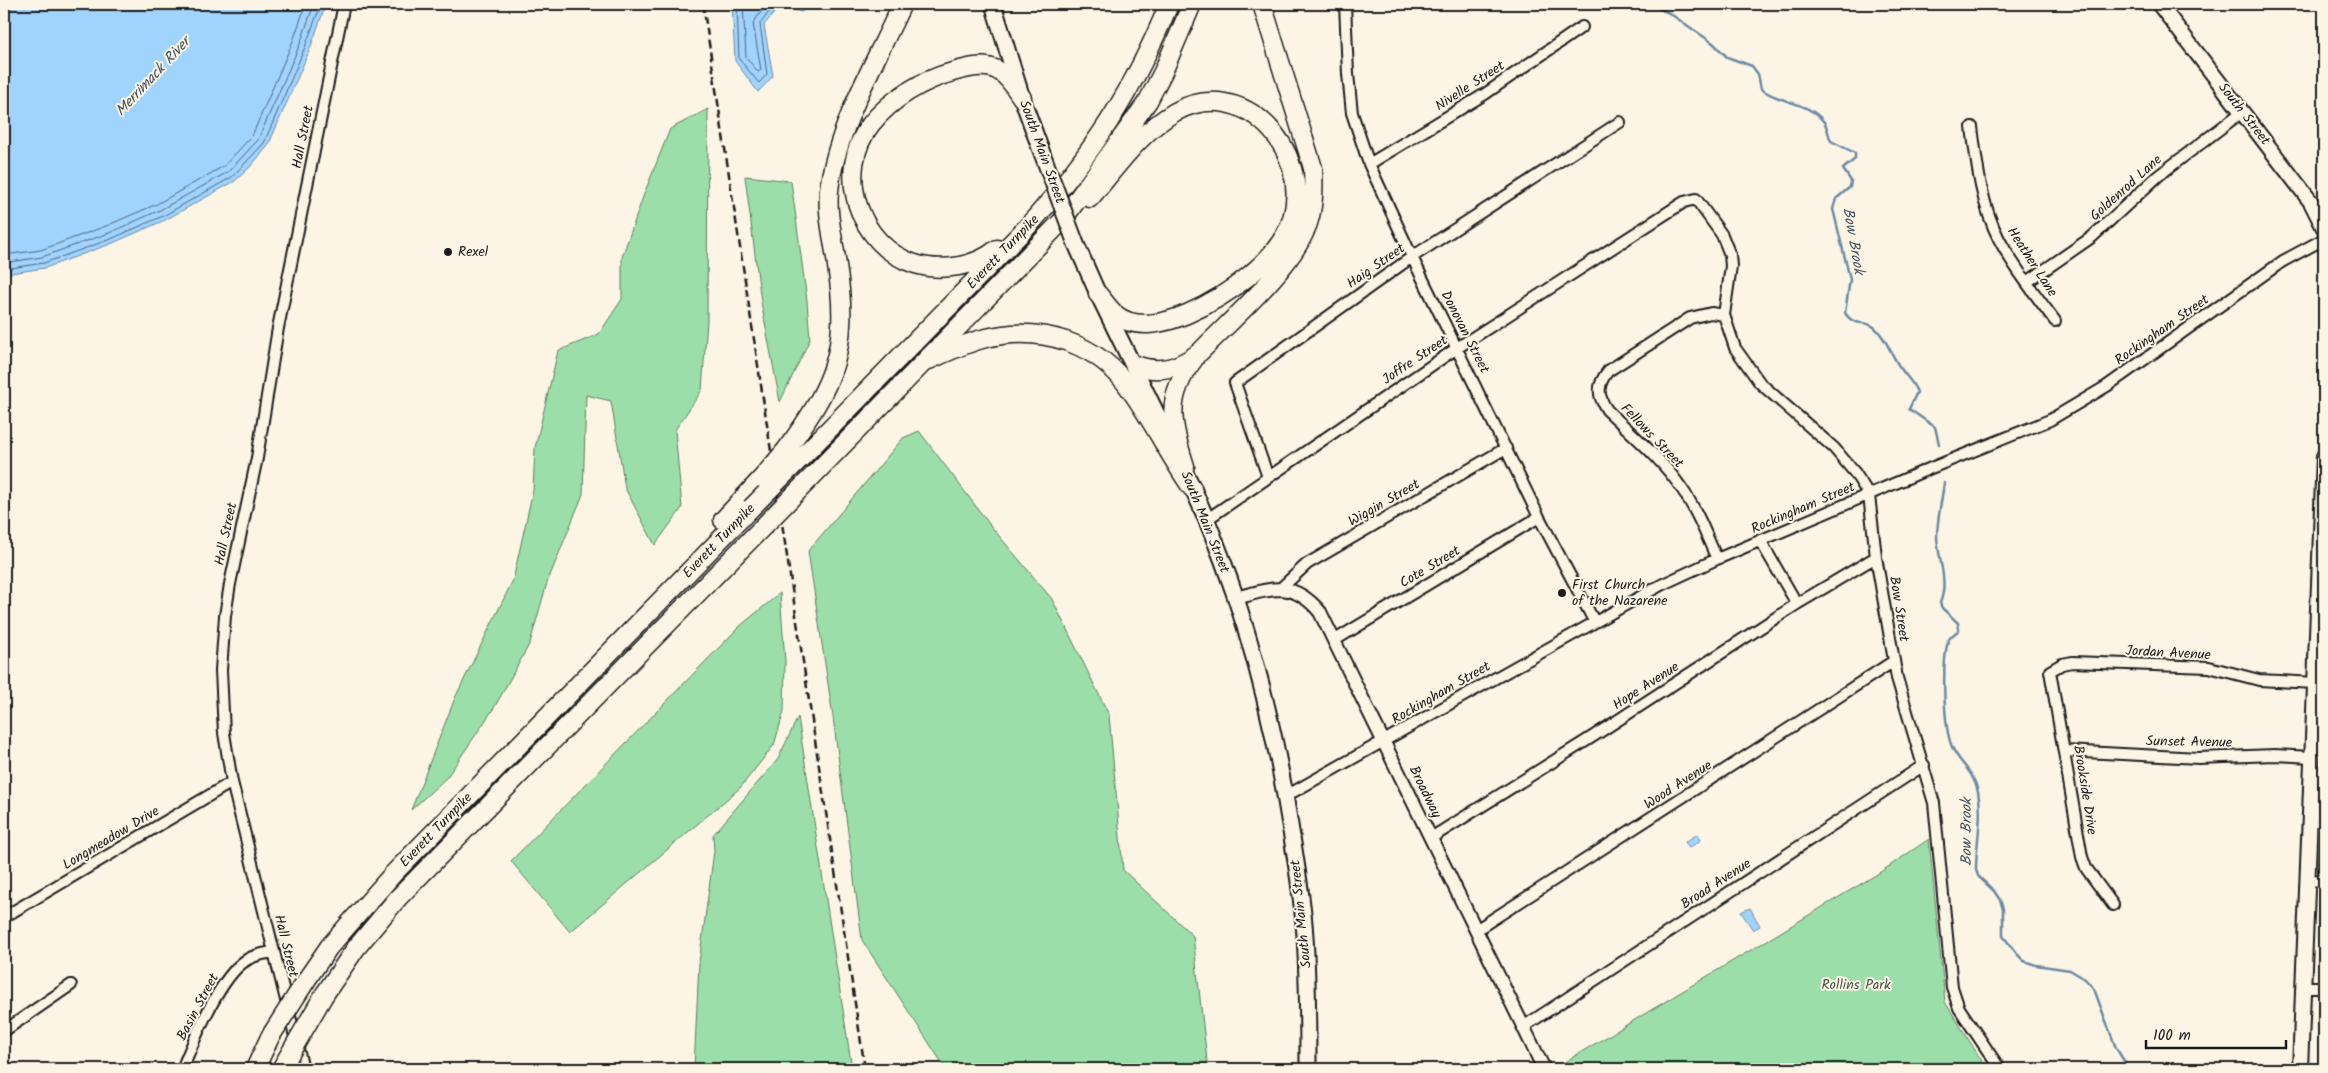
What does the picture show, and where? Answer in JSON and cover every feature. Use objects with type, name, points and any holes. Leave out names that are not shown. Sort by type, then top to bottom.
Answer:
[{"type":"highway","points":[[520,745],[568,684],[603,646],[762,478],[793,455],[826,391],[835,363],[841,332],[842,300],[829,216],[829,185],[835,157],[850,116],[902,4]]},
{"type":"highway","name":"Everett Turnpike","points":[[255,1069],[270,1037],[309,976],[329,948],[371,898],[751,508],[793,455],[1030,224],[1056,195],[1085,159],[1118,108],[1150,51],[1169,4]]},
{"type":"highway","name":"Everett Turnpike","points":[[281,1069],[324,995],[356,948],[398,898],[1061,222],[1148,100],[1163,72],[1192,4]]},
{"type":"highway","points":[[1135,365],[1152,370],[1169,369],[1184,364],[1200,352],[1281,268],[1305,231],[1311,211],[1314,189],[1313,168],[1262,4]]},
{"type":"highway","points":[[1022,98],[1005,75],[1000,71],[987,67],[947,73],[918,85],[870,125],[858,150],[854,180],[859,210],[872,233],[894,254],[919,265],[944,267],[968,263],[991,254],[1042,204],[1056,195]]},
{"type":"highway","points":[[1061,222],[1088,200],[1141,140],[1171,115],[1190,106],[1216,103],[1229,105],[1246,112],[1272,130],[1285,148],[1292,164],[1294,182],[1292,219],[1284,236],[1269,255],[1238,285],[1211,303],[1191,312],[1173,319],[1150,324],[1138,324],[1123,320],[1114,313],[1098,294]]},
{"type":"highway","points":[[922,363],[965,345],[1004,335],[1036,334],[1078,344],[1110,365],[1132,390],[1192,488]]},
{"type":"highway","points":[[1192,488],[1175,431],[1173,404],[1182,378],[1200,352]]},
{"type":"main road","name":"South Main Street","points":[[993,4],[1022,98],[1076,244],[1098,294],[1135,365],[1192,488],[1236,598],[1253,647],[1267,699],[1286,796],[1305,935],[1308,1000],[1308,1069]]},
{"type":"main road","name":"South Street","points":[[2159,4],[2312,202],[2324,228]]},
{"type":"main road","points":[[2300,1069],[2308,880],[2318,774],[2312,757],[2322,560],[2324,456]]},
{"type":"street","name":"Hall Street","points":[[303,1069],[232,782],[222,702],[221,670],[225,616],[257,458],[278,328],[344,4]]},
{"type":"street","name":"Donovan Street","points":[[1345,4],[1352,112],[1370,164],[1412,257],[1539,517],[1570,579],[1594,621]]},
{"type":"street","name":"Nivelle Street","points":[[1370,164],[1485,94],[1582,27]]},
{"type":"street","name":"Goldenrod Lane","points":[[2028,282],[2092,237],[2158,176],[2242,112]]},
{"type":"street","name":"Haig Street","points":[[1268,477],[1235,383],[1412,257],[1620,122]]},
{"type":"street","name":"Heather Lane","points":[[1972,127],[1982,191],[1992,224],[2006,251],[2055,321]]},
{"type":"street","name":"Bow Street","points":[[1696,199],[1722,235],[1730,255],[1731,266],[1724,316],[1735,348],[1746,366],[1760,383],[1834,448],[1856,472],[1869,495],[1876,557],[1894,661],[1924,765],[1937,824],[1952,987],[1959,1008],[2000,1069]]},
{"type":"street","name":"Joffre Street","points":[[1206,520],[1457,348],[1684,202],[1696,199]]},
{"type":"street","name":"Rockingham Street","points":[[1286,796],[1661,585],[1760,540],[2050,420],[2107,386],[2283,261],[2324,238]]},
{"type":"street","name":"Fellows Street","points":[[1716,559],[1693,507],[1682,488],[1669,471],[1607,410],[1601,401],[1598,390],[1601,380],[1608,371],[1690,318],[1711,312],[1724,316]]},
{"type":"street","name":"Wiggin Street","points":[[1280,589],[1307,564],[1506,448]]},
{"type":"street","name":"Cote Street","points":[[1335,640],[1539,517]]},
{"type":"street","points":[[1760,540],[1798,604]]},
{"type":"street","name":"Hope Avenue","points":[[1431,838],[1598,734],[1798,604],[1876,557]]},
{"type":"street","name":"Broadway","points":[[1236,598],[1271,589],[1293,590],[1312,602],[1320,612],[1544,1069]]},
{"type":"street","name":"Wood Avenue","points":[[1476,930],[1894,661]]},
{"type":"street","name":"Jordan Avenue","points":[[2050,671],[2062,664],[2072,662],[2209,668],[2259,680],[2315,683]]},
{"type":"street","name":"Brookside Drive","points":[[2050,671],[2084,862],[2086,868],[2113,904]]},
{"type":"street","name":"Sunset Avenue","points":[[2065,751],[2200,758],[2274,755],[2312,757]]},
{"type":"street","name":"Broad Avenue","points":[[1524,1027],[1924,765]]},
{"type":"street","name":"Longmeadow Drive","points":[[4,917],[232,782]]},
{"type":"street","points":[[2308,880],[2324,881]]},
{"type":"street","name":"Basin Street","points":[[182,1069],[211,1008],[235,970],[249,958],[273,952]]},
{"type":"street","points":[[4,1031],[71,985]]},
{"type":"street","points":[[2303,987],[2324,988]]},
{"type":"green space","points":[[708,109],[707,321],[702,390],[675,430],[682,508],[655,545],[625,488],[611,401],[586,395],[583,494],[547,583],[530,643],[494,708],[447,777],[411,810],[455,698],[513,580],[533,490],[535,448],[558,351],[599,334],[622,299],[622,257],[644,194],[670,129]]},
{"type":"green space","points":[[745,176],[791,181],[807,301],[810,339],[780,402],[761,302]]},
{"type":"green space","points":[[919,431],[990,525],[1052,599],[1109,715],[1123,870],[1193,936],[1208,1069],[946,1069],[862,940],[833,717],[808,551],[903,438]]},
{"type":"green space","points":[[780,593],[785,661],[784,711],[774,745],[740,788],[570,932],[511,861],[739,627]]},
{"type":"green space","points":[[798,717],[852,1069],[694,1069],[699,963],[714,851],[713,835],[778,759]]},
{"type":"green space","name":"Rollins Park","points":[[1929,839],[1945,1002],[1987,1069],[1559,1069],[1558,1066],[1879,873]]},
{"type":"water","name":"Merrimack River","points":[[22,4],[326,4],[310,49],[268,146],[235,181],[165,220],[113,243],[45,268],[4,274],[4,7]]},
{"type":"water","points":[[732,4],[816,4],[801,12],[780,6],[764,25],[773,76],[758,92],[735,61]]},
{"type":"water","points":[[1698,834],[1701,840],[1689,848],[1685,842]]},
{"type":"water","points":[[1750,908],[1760,926],[1753,930],[1741,912]]},
{"type":"waterway","name":"Bow Brook","points":[[1649,4],[1669,13],[1713,43],[1727,57],[1752,66],[1758,74],[1761,89],[1777,98],[1802,106],[1818,115],[1824,122],[1831,141],[1855,153],[1855,159],[1843,169],[1851,181],[1850,187],[1836,199],[1833,209],[1850,279],[1845,313],[1856,322],[1874,327],[1882,336],[1917,392],[1909,409],[1935,427],[1939,444]]},
{"type":"waterway","name":"Bow Brook","points":[[1944,483],[1937,530],[1943,578],[1940,603],[1942,608],[1958,623],[1959,630],[1949,639],[1946,651],[1944,678],[1945,710],[1952,747],[1970,772],[1978,792],[1980,821],[1976,860],[1978,876],[1994,891],[2000,900],[2003,909],[2003,936],[2024,961],[2036,965],[2070,970],[2085,979],[2094,989],[2116,1048],[2129,1069]]},
{"type":"railway","points":[[703,4],[865,1069]]},
{"type":"place","name":"Rexel","points":[[448,252]]},
{"type":"place","name":"First Church of the Nazarene","points":[[1562,593]]}]
